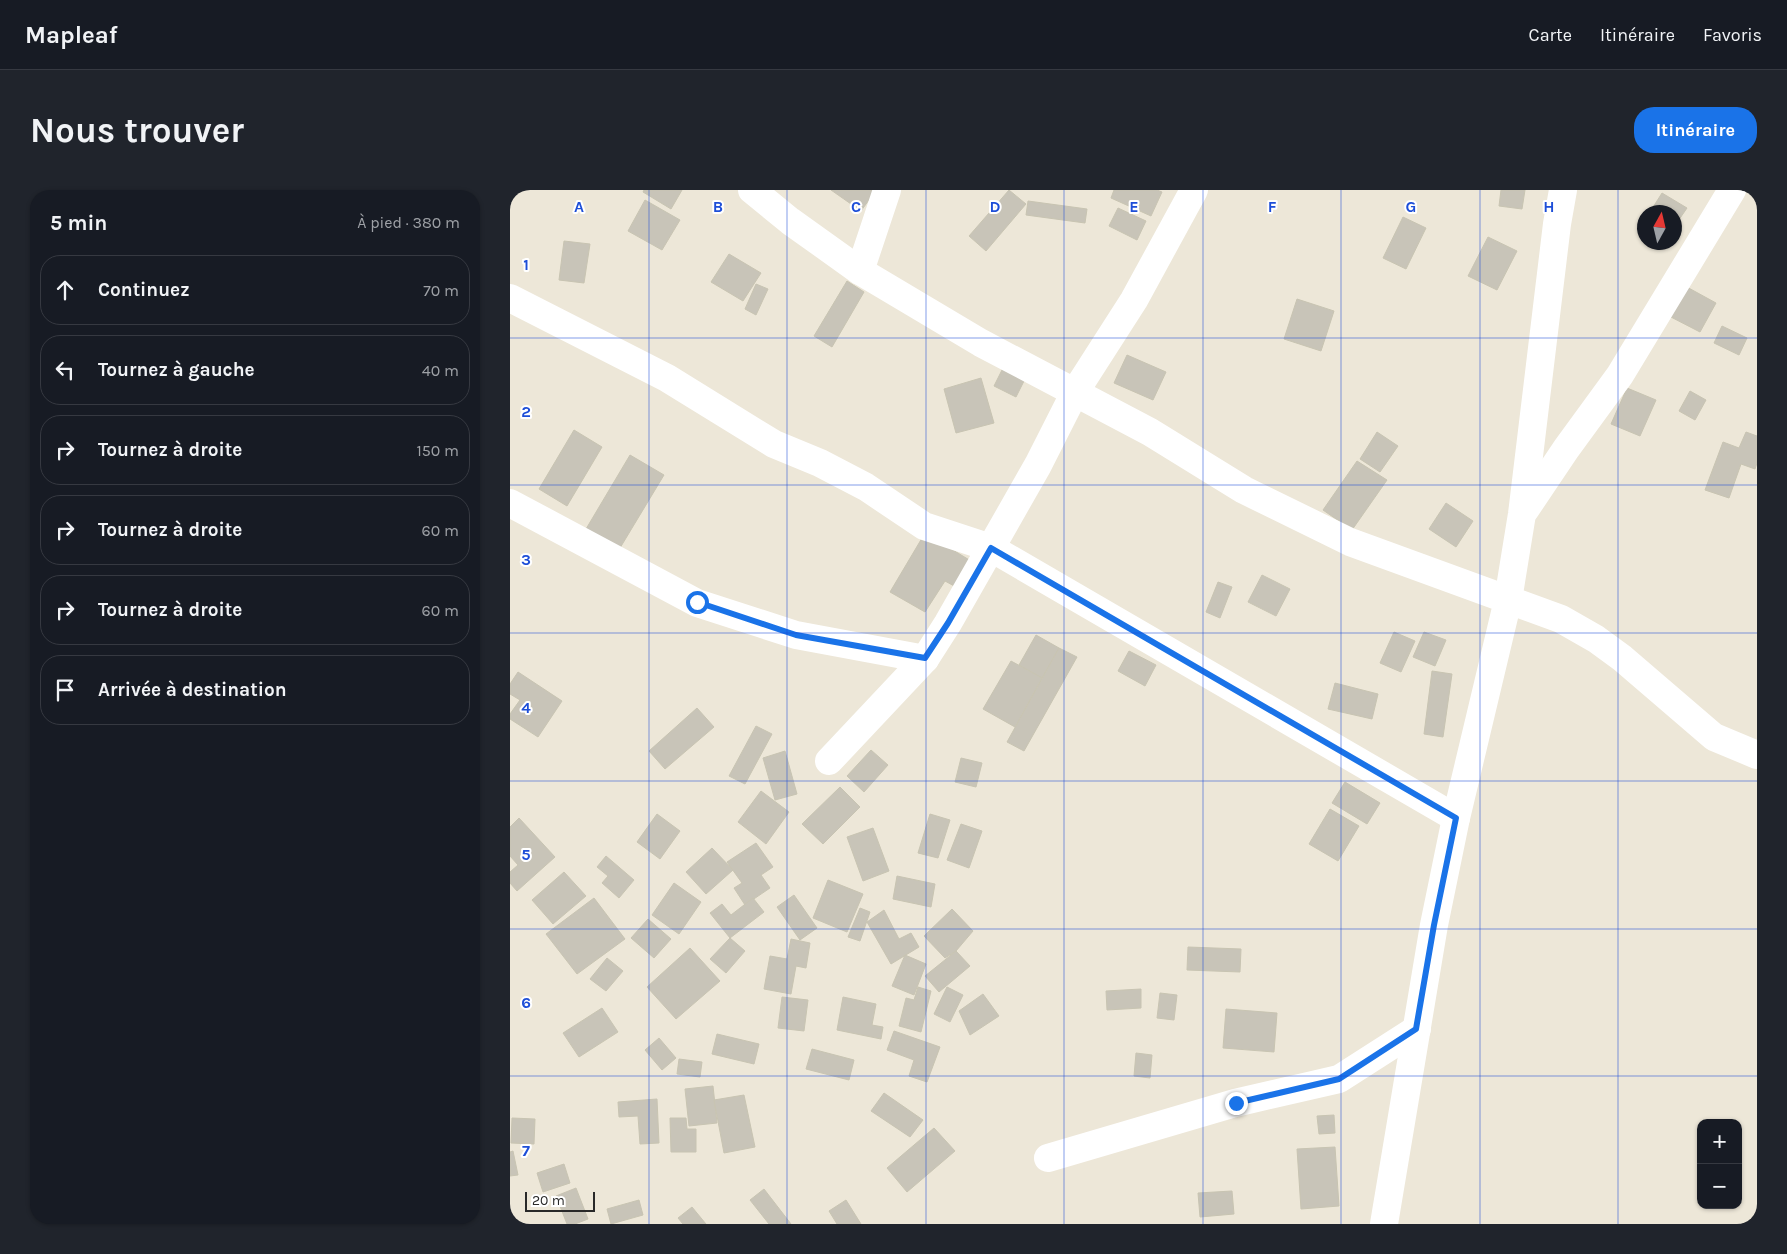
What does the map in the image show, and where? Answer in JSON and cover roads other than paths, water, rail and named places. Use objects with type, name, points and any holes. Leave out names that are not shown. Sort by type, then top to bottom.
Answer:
[{"type":"street","points":[[752,190],[790,221],[860,271],[981,343],[1150,432],[1244,490],[1350,542],[1561,619],[1596,639],[1622,658],[1714,737],[1757,755]]},
{"type":"street","points":[[860,271],[887,190]]},
{"type":"street","points":[[829,761],[925,658],[948,623],[1038,465],[1075,392],[1134,300],[1194,190]]},
{"type":"street","points":[[1384,1224],[1434,925],[1456,818],[1508,600],[1522,514],[1563,190]]},
{"type":"street","points":[[1522,514],[1620,375],[1732,190]]},
{"type":"street","points":[[510,298],[667,378],[774,444],[820,462],[866,487],[924,526],[991,548],[1456,818]]},
{"type":"street","points":[[510,503],[697,602],[796,635],[925,658]]},
{"type":"street","points":[[1048,1158],[1236,1103],[1339,1079],[1416,1029]]}]
